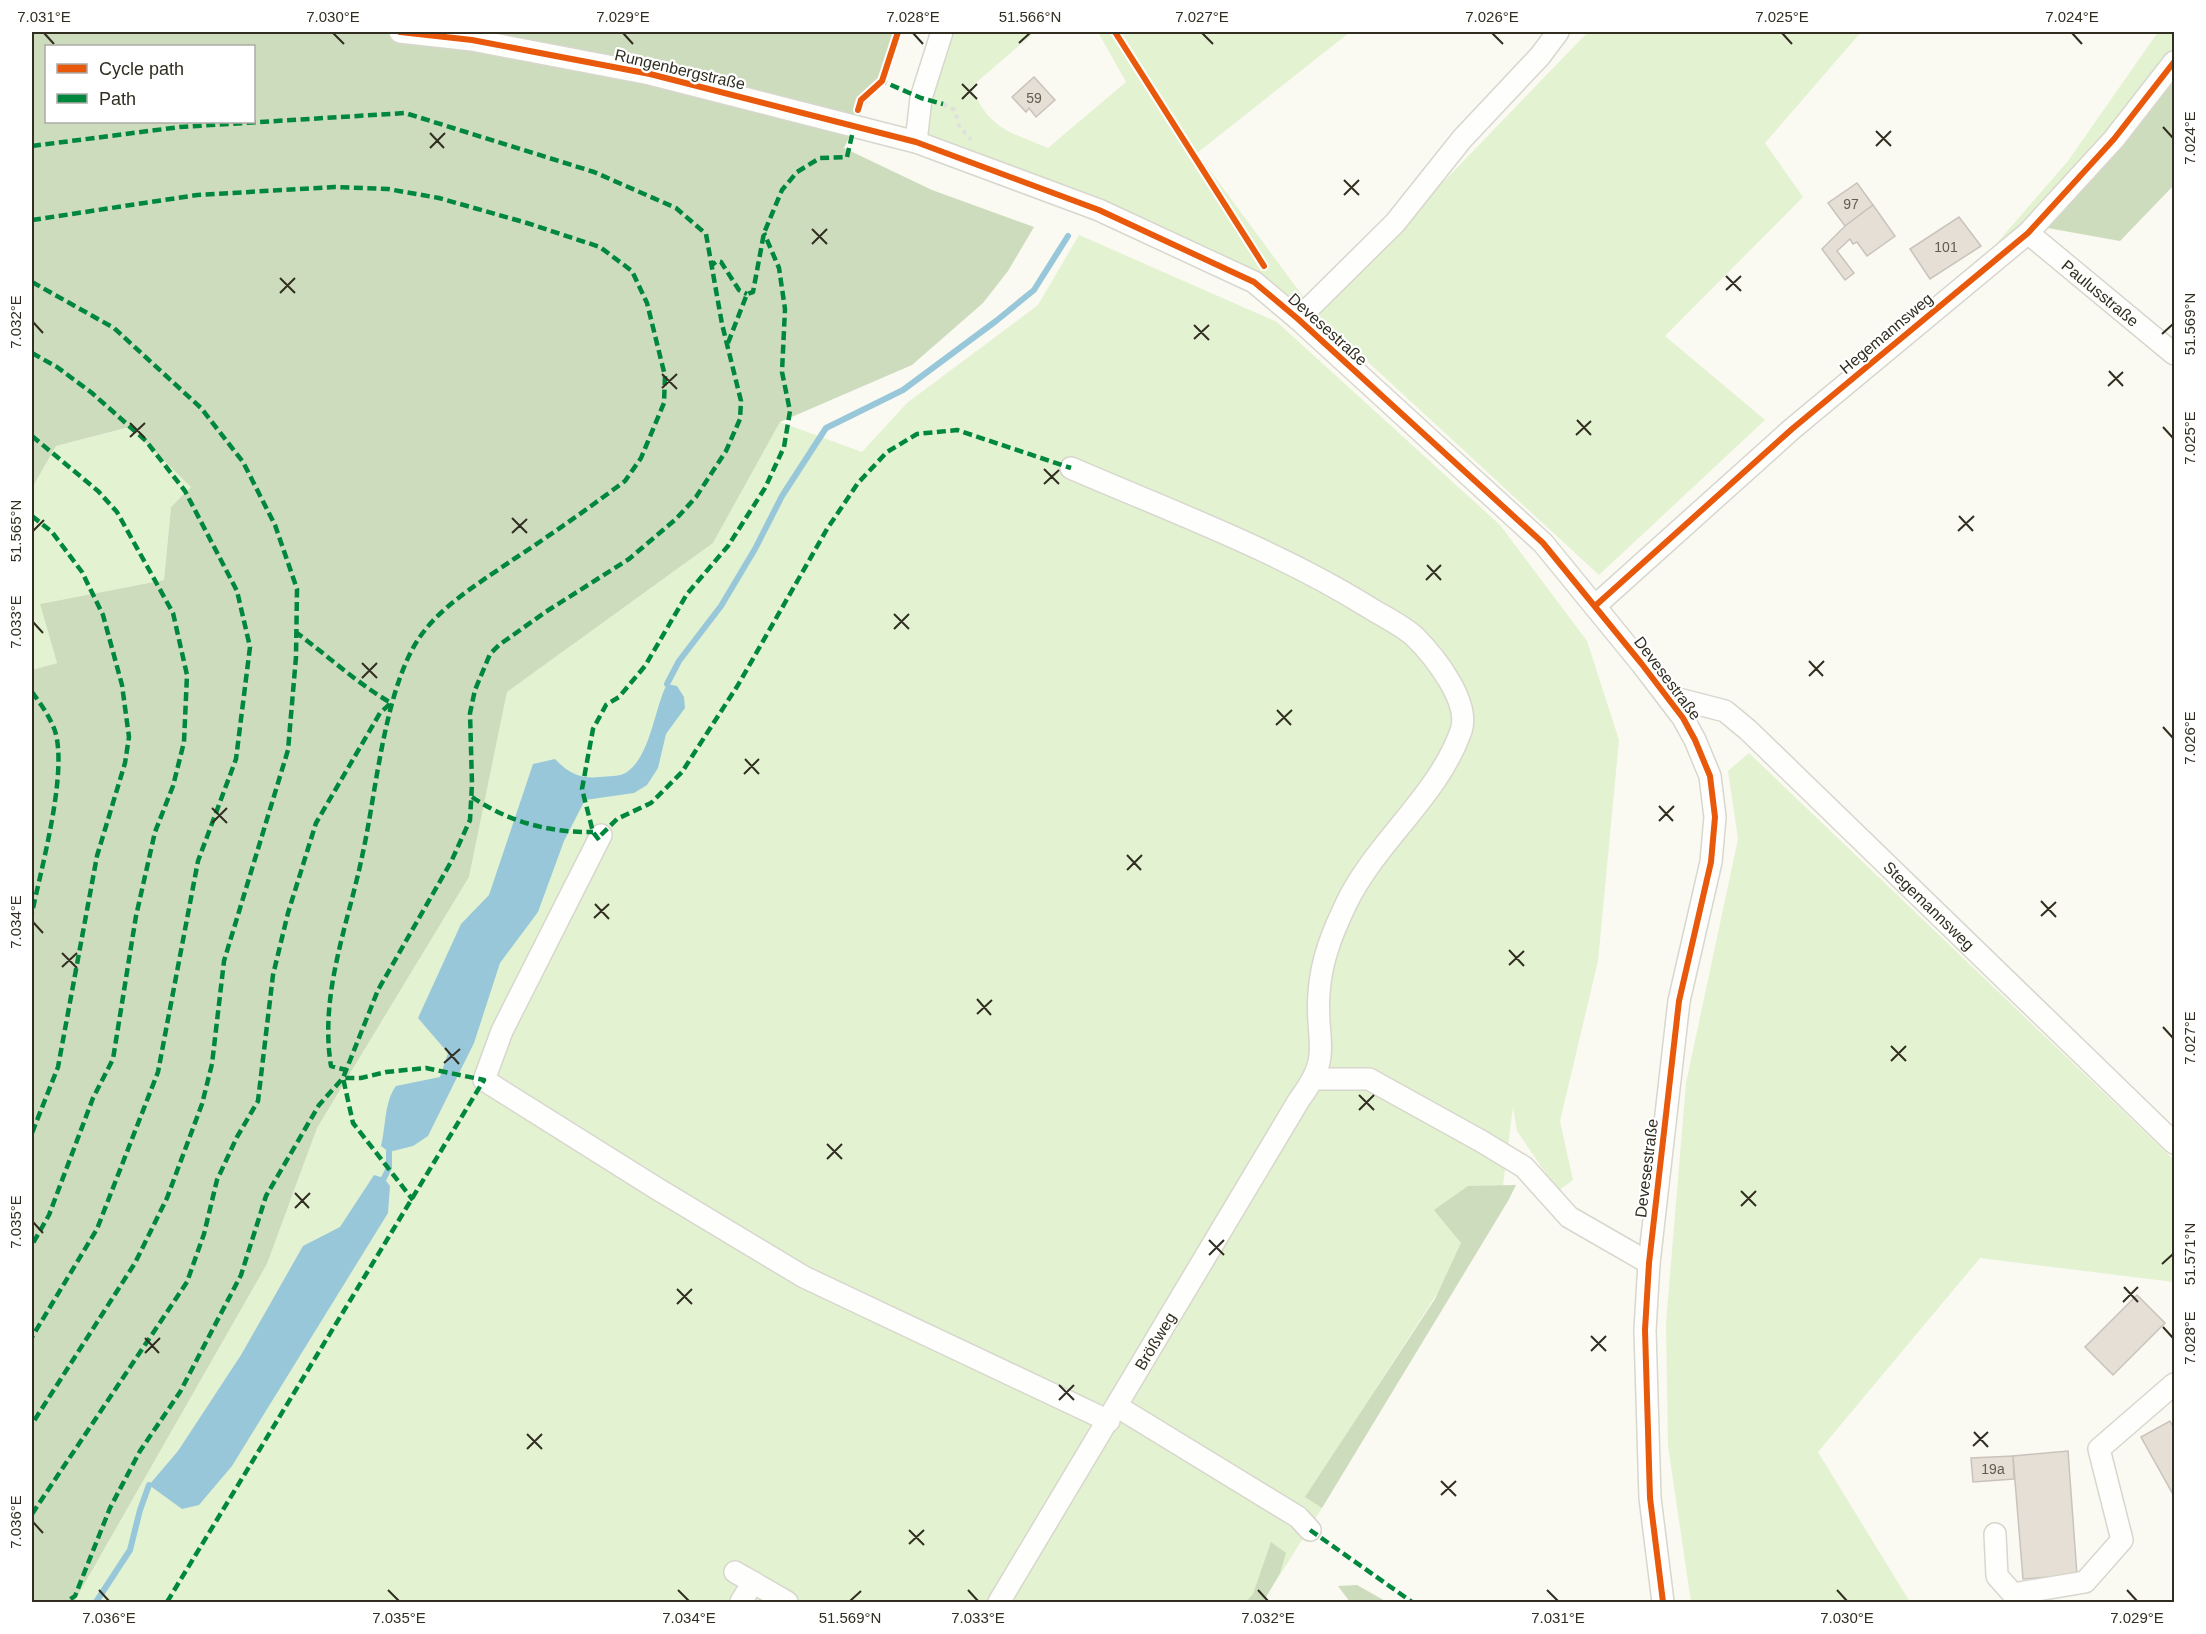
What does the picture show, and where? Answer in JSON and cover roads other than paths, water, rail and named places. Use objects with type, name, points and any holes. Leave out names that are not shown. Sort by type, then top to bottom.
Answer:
[{"type":"street","name":"Rungenbergstraße","points":[[400,32],[472,40],[650,74],[916,142]]},
{"type":"street","points":[[916,142],[921,98],[942,32]]},
{"type":"street","points":[[1298,319],[1395,223],[1462,139],[1540,56],[1558,32]]},
{"type":"street","name":"Hegemannsweg","points":[[1595,606],[1792,429],[2028,233],[2114,139],[2175,62]]},
{"type":"street","name":"Devesestraße","points":[[916,142],[1099,210],[1254,282],[1298,319],[1543,543],[1667,696],[1695,740],[1710,776],[1714,817],[1711,862],[1679,1001],[1649,1263],[1645,1330],[1650,1498],[1663,1602]]},
{"type":"street","name":"Paulusstraße","points":[[2028,233],[2175,354]]},
{"type":"street","points":[[1071,468],[1317,576],[1413,635],[1442,668],[1460,703],[1462,729],[1442,770],[1351,895],[1329,940],[1319,992],[1321,1059],[1315,1079],[1369,1079],[1524,1167],[1569,1217],[1649,1263]]},
{"type":"street","name":"Stegemannsweg","points":[[1667,696],[1725,711],[1748,730],[2175,1143]]},
{"type":"street","points":[[601,835],[502,1031],[484,1080],[804,1277],[1114,1414],[1298,1517],[1310,1530]]},
{"type":"street","name":"Brößweg","points":[[999,1602],[1114,1414],[1299,1100],[1315,1079]]},
{"type":"street","points":[[1995,1534],[1997,1576],[2013,1594],[2085,1582],[2122,1540],[2099,1449],[2175,1384]]},
{"type":"street","points":[[741,1602],[744,1577],[787,1602]]},
{"type":"water","points":[[667,684],[677,686],[684,697],[685,708],[666,734],[658,768],[647,785],[634,793],[585,800],[564,841],[538,912],[500,963],[474,1043],[428,1136],[413,1146],[389,1152],[381,1146],[389,1099],[396,1086],[440,1077],[448,1053],[418,1018],[461,924],[489,895],[533,764],[555,759],[565,768],[580,776],[624,774],[642,755]]},
{"type":"water","points":[[374,1175],[384,1178],[390,1186],[388,1213],[232,1466],[199,1505],[182,1509],[149,1485],[178,1451],[241,1355],[303,1246],[340,1227]]},
{"type":"waterway","points":[[667,684],[679,661],[721,606],[755,549],[782,496],[826,428],[903,390],[996,321],[1034,290],[1068,236]]},
{"type":"waterway","points":[[384,1178],[389,1168],[389,1152]]},
{"type":"waterway","points":[[96,1602],[130,1550],[149,1485]]}]
